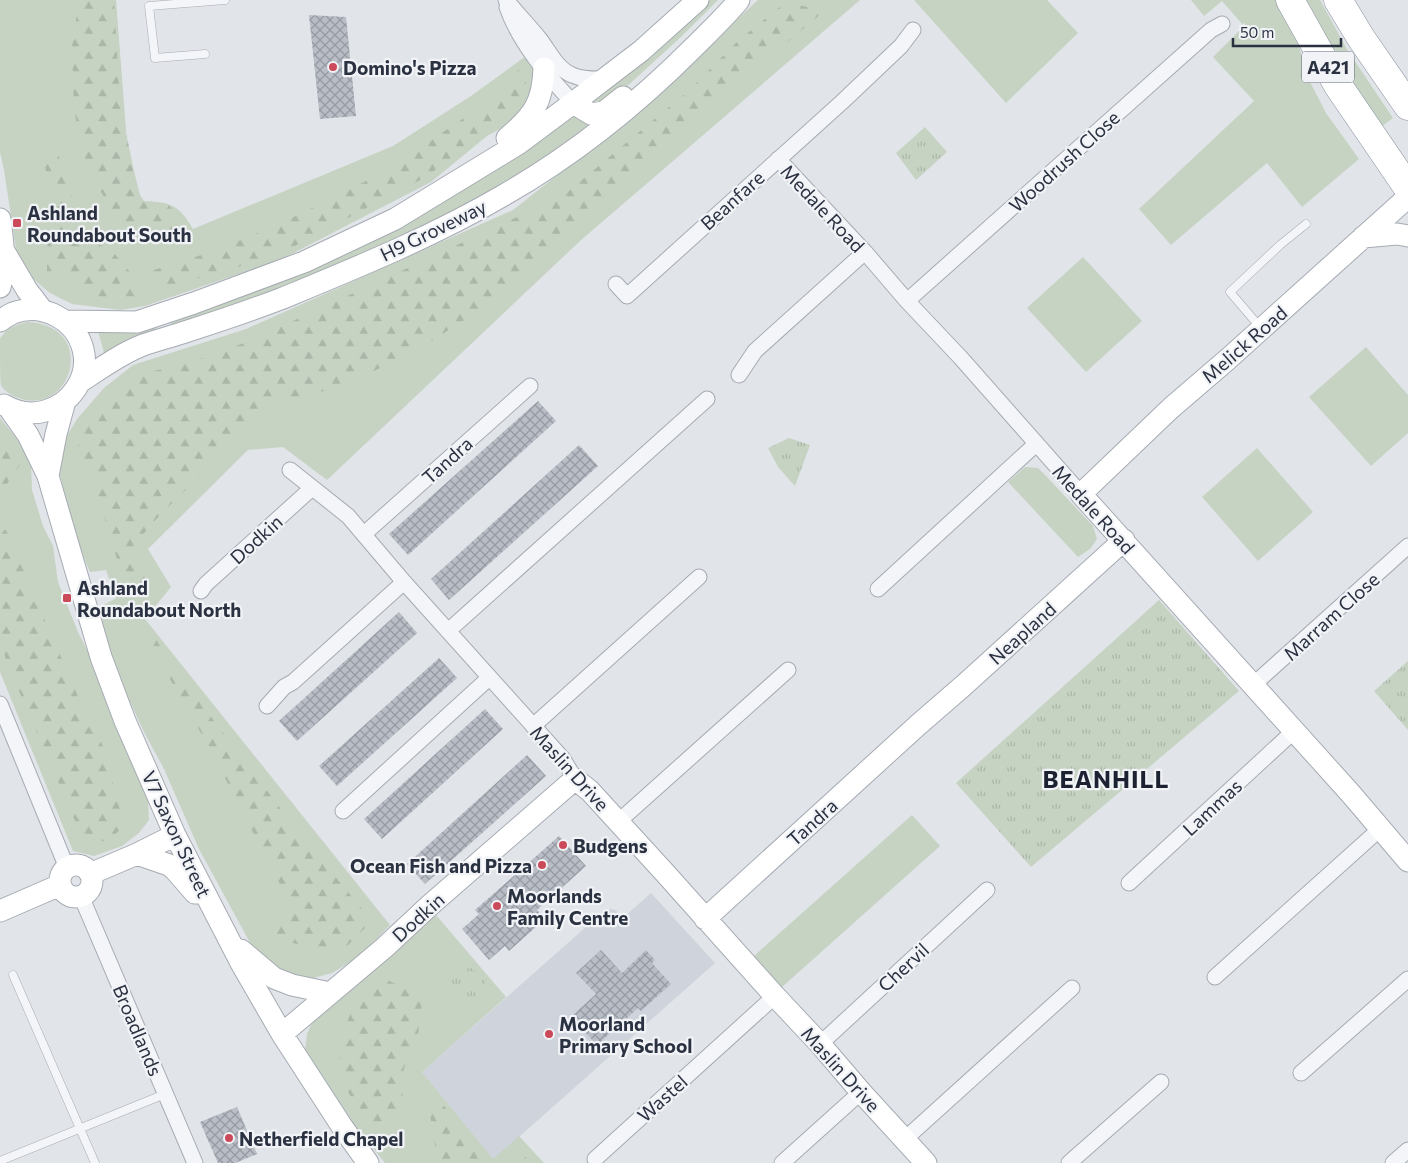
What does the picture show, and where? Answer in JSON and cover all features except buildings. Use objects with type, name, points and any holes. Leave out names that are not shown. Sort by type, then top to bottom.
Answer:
[{"type":"highway","name":"A421","points":[[1290,0],[1337,84],[1408,188]]},
{"type":"highway","name":"A421","points":[[1338,0],[1406,105]]},
{"type":"street","points":[[505,0],[512,23],[528,48],[574,103],[592,114],[604,112],[653,74],[676,64]]},
{"type":"street","points":[[505,0],[566,72],[579,77],[607,79]]},
{"type":"street","name":"H9 Groveway","points":[[66,322],[137,322],[304,262],[395,219],[518,144],[607,79],[698,0]]},
{"type":"street","name":"H9 Groveway","points":[[80,382],[119,357],[142,346],[274,302],[334,277],[410,244],[504,195],[549,167],[602,130],[676,64],[739,0]]},
{"type":"street","name":"Woodrush Close","points":[[907,301],[1211,30],[1222,24]]},
{"type":"street","name":"Beanfare","points":[[616,284],[631,300],[778,159],[902,46],[913,30]]},
{"type":"street","points":[[435,195],[500,144],[530,116],[535,110],[542,91],[544,68]]},
{"type":"street","name":"Medale Road","points":[[778,159],[960,357],[1381,828],[1408,861]]},
{"type":"street","name":"Melick Road","points":[[1081,494],[1171,408],[1262,329],[1408,197]]},
{"type":"street","points":[[0,219],[4,251],[0,286]]},
{"type":"street","points":[[1363,237],[1398,234],[1408,236]]},
{"type":"street","points":[[4,251],[27,290],[43,311]]},
{"type":"street","points":[[739,375],[755,351],[865,252]]},
{"type":"street","points":[[0,321],[12,313],[28,309],[55,315],[66,322],[76,334],[83,350],[84,366],[80,382],[71,396],[52,409],[38,413],[23,412],[4,405]]},
{"type":"street","name":"Tandra","points":[[364,534],[530,386]]},
{"type":"street","points":[[448,630],[707,399]]},
{"type":"street","name":"V7 Saxon Street","points":[[48,476],[65,401]]},
{"type":"street","name":"V7 Saxon Street","points":[[4,405],[28,435],[48,476],[101,657],[125,720],[175,835],[227,938],[282,1034],[368,1163]]},
{"type":"street","points":[[878,589],[1036,444]]},
{"type":"street","name":"Maslin Drive","points":[[290,470],[348,516],[404,582],[563,759],[575,779],[618,822],[926,1163]]},
{"type":"street","name":"Dodkin","points":[[201,591],[206,584],[312,488]]},
{"type":"street","name":"Neapland","points":[[918,725],[1124,540]]},
{"type":"street","name":"Marram Close","points":[[1253,685],[1408,546]]},
{"type":"street","points":[[533,726],[699,577]]},
{"type":"street","points":[[267,706],[284,687],[293,682],[404,582]]},
{"type":"street","points":[[618,822],[788,670]]},
{"type":"street","points":[[343,811],[489,678]]},
{"type":"street","points":[[0,704],[63,876],[62,890],[70,896],[81,896],[85,894],[91,885],[90,874],[83,866],[78,865],[63,876],[0,912]]},
{"type":"street","name":"Tandra","points":[[705,918],[918,725]]},
{"type":"street","name":"Lammas","points":[[1129,883],[1294,731]]},
{"type":"street","name":"Dodkin","points":[[282,1034],[375,956],[429,906],[575,779]]},
{"type":"street","points":[[1214,977],[1381,828]]},
{"type":"street","points":[[90,874],[175,835]]},
{"type":"street","points":[[137,854],[169,865],[217,918]]},
{"type":"street","name":"Chervil","points":[[820,1044],[987,890]]},
{"type":"street","name":"Broadlands","points":[[81,896],[195,1163]]},
{"type":"street","points":[[227,938],[274,978],[292,985],[330,993]]},
{"type":"street","points":[[1301,1073],[1408,979]]},
{"type":"street","points":[[905,1139],[1072,988]]},
{"type":"street","name":"Wastel","points":[[595,1159],[775,996]]},
{"type":"street","points":[[1069,1163],[1160,1082]]},
{"type":"street","points":[[782,1163],[860,1092]]},
{"type":"street","points":[[1393,1163],[1408,1150]]},
{"type":"lane","points":[[205,54],[155,58],[149,6],[224,0]]},
{"type":"lane","points":[[1262,329],[1230,292],[1280,245],[1306,224]]},
{"type":"lane","points":[[13,975],[95,1163]]},
{"type":"lane","points":[[0,1161],[165,1094]]},
{"type":"shaded area","name":"Moorland Primary School","points":[[651,893],[715,963],[493,1160],[422,1072],[604,911],[615,910],[624,917]]},
{"type":"green space","points":[[0,0],[116,0],[127,143],[140,195],[144,201],[161,202],[173,206],[183,215],[193,229],[393,146],[471,96],[526,56],[534,70],[531,99],[514,121],[487,136],[431,182],[282,259],[145,306],[120,310],[72,304],[50,293],[31,277],[17,256],[0,152]]},
{"type":"green space","points":[[79,0],[114,0],[120,105],[132,161],[135,196],[149,206],[168,204],[178,217],[183,230],[162,237],[138,241],[114,214],[88,170],[74,111],[72,46]]},
{"type":"green space","points":[[707,0],[718,0],[624,89],[597,105],[592,100]]},
{"type":"green space","points":[[758,0],[860,0],[580,241],[327,480],[283,447],[248,450],[148,549],[171,587],[145,619],[390,925],[359,957],[332,973],[310,979],[274,971],[254,950],[199,849],[164,769],[144,732],[121,682],[103,635],[102,606],[116,598],[106,570],[90,572],[75,537],[60,474],[65,439],[77,419],[104,388],[133,365],[246,329],[513,210],[626,121]]},
{"type":"green space","points":[[914,0],[1047,0],[1078,33],[1006,103]]},
{"type":"green space","points":[[1191,0],[1277,0],[1299,46],[1308,78],[1326,113],[1359,159],[1302,207],[1267,163],[1171,245],[1139,209],[1254,101],[1213,57],[1244,26],[1222,1],[1204,16]]},
{"type":"green space","points":[[1297,0],[1320,0],[1348,51],[1393,118],[1378,129]]},
{"type":"green space","points":[[787,1],[823,12],[647,163],[515,288],[417,350],[341,387],[269,404],[159,516],[133,546],[153,590],[137,606],[168,660],[296,829],[372,921],[348,945],[316,949],[274,938],[289,902],[209,747],[163,667],[122,576],[93,478],[74,458],[86,421],[117,387],[147,373],[207,357],[254,339],[564,195],[688,91],[739,40]]},
{"type":"green space","points":[[522,66],[527,88],[520,103],[455,156],[424,178],[289,249],[235,268],[163,288],[151,271],[220,249],[296,216],[366,181],[414,152],[493,98]]},
{"type":"green space","points":[[571,115],[598,119],[547,156],[466,206],[410,235],[353,260],[172,327],[170,319],[237,295]]},
{"type":"green space","points":[[925,127],[947,152],[916,180],[896,153]]},
{"type":"green space","points":[[56,147],[69,190],[91,240],[113,252],[130,272],[142,302],[89,299],[65,278],[47,271],[48,226],[55,206],[45,167],[43,150]]},
{"type":"green space","points":[[1083,257],[1142,321],[1086,372],[1027,308]]},
{"type":"green space","points":[[28,322],[49,327],[63,337],[70,350],[70,366],[66,380],[56,392],[43,399],[26,400],[13,396],[1,385],[0,338],[10,328]]},
{"type":"green space","points":[[155,324],[157,332],[117,346],[104,353],[98,331]]},
{"type":"green space","points":[[1366,347],[1408,395],[1408,433],[1371,466],[1309,397]]},
{"type":"green space","points":[[0,418],[17,439],[31,464],[32,490],[43,526],[53,546],[58,582],[78,632],[94,664],[148,800],[149,820],[139,833],[122,846],[94,856],[73,851],[0,672]]},
{"type":"green space","points":[[789,438],[810,445],[795,486],[778,467],[768,448]]},
{"type":"green space","points":[[0,440],[20,465],[0,494]]},
{"type":"green space","points":[[1257,448],[1313,512],[1258,561],[1202,497]]},
{"type":"green space","points":[[1025,467],[1038,468],[1093,526],[1097,539],[1090,549],[1078,557],[1008,482]]},
{"type":"green space","points":[[0,530],[6,530],[83,708],[103,746],[124,825],[108,842],[82,837],[6,661],[0,633]]},
{"type":"green space","points":[[1159,600],[1239,691],[1031,867],[956,783]]},
{"type":"green space","points":[[1408,661],[1408,730],[1374,691]]},
{"type":"green space","points":[[912,815],[940,846],[782,987],[754,956]]},
{"type":"green space","points":[[436,915],[506,997],[422,1072],[493,1159],[519,1136],[544,1163],[385,1163],[356,1127],[305,1050],[307,1034],[313,1020]]},
{"type":"green space","points":[[470,967],[486,980],[481,996],[466,1001],[452,994],[448,981]]},
{"type":"green space","points":[[384,978],[401,987],[423,992],[418,1035],[411,1047],[403,1072],[402,1114],[383,1131],[372,1126],[351,1097],[339,1075],[340,1044],[351,1011],[369,983]]},
{"type":"green space","points":[[444,1106],[469,1137],[479,1155],[496,1160],[526,1157],[527,1163],[440,1163],[433,1138],[430,1113]]},
{"type":"place","name":"Domino's Pizza","points":[[333,67]]},
{"type":"place","name":"Ashland Roundabout South","points":[[17,223]]},
{"type":"place","name":"Ashland Roundabout North","points":[[67,598]]},
{"type":"place","name":"Budgens","points":[[563,845]]},
{"type":"place","name":"Ocean Fish and Pizza","points":[[542,865]]},
{"type":"place","name":"Moorlands Family Centre","points":[[497,906]]},
{"type":"place","name":"Moorland Primary School","points":[[549,1034]]},
{"type":"place","name":"Netherfield Chapel","points":[[229,1138]]},
{"type":"district","name":"BEANHILL","points":[[1106,778]]}]
